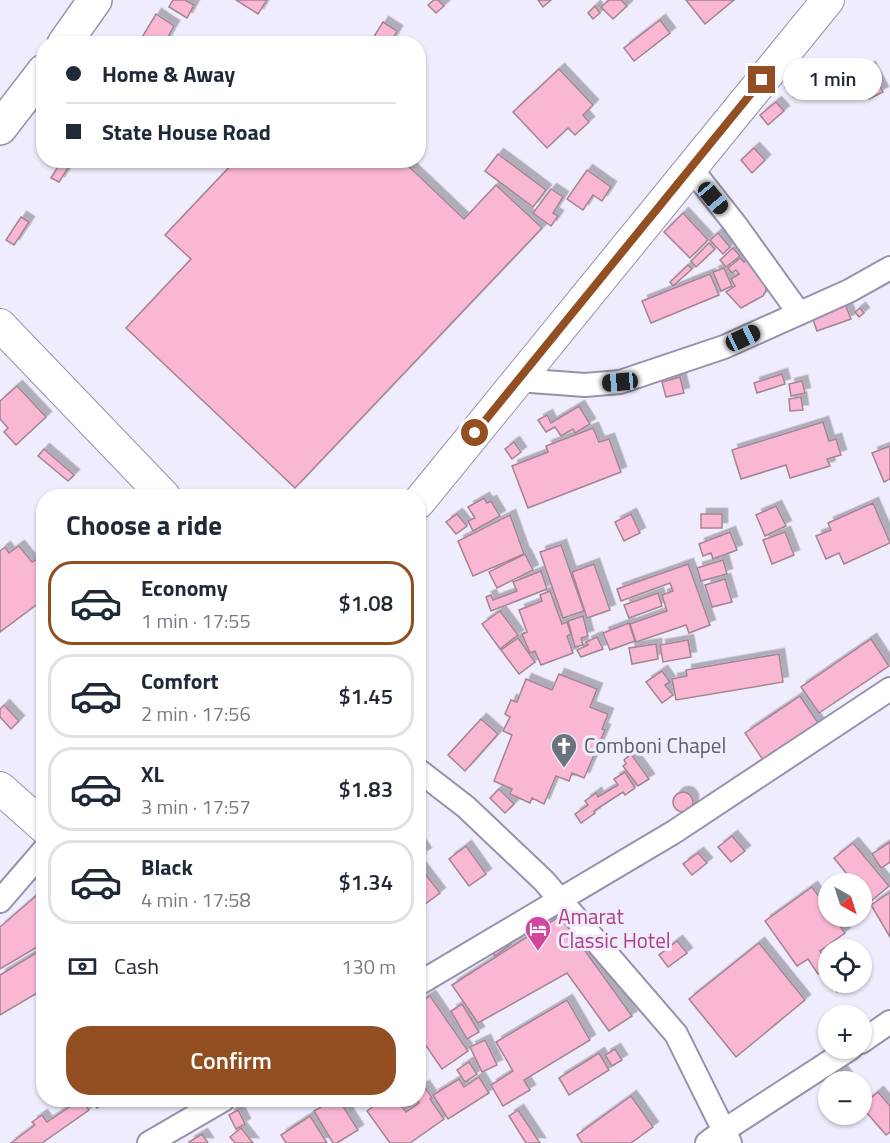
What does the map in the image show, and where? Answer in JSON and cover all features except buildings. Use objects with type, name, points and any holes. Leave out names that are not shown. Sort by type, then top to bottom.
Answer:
[{"type":"main road","points":[[70,36],[95,0]]},
{"type":"main road","points":[[426,493],[828,0]]},
{"type":"main road","points":[[0,128],[36,81]]},
{"type":"main road","points":[[0,326],[157,489]]},
{"type":"main road","points":[[0,788],[36,820]]},
{"type":"street","points":[[690,167],[766,264],[799,313]]},
{"type":"street","points":[[518,380],[585,386],[620,382],[724,347],[849,291],[890,268]]},
{"type":"street","points":[[426,979],[674,832],[890,689]]},
{"type":"street","points":[[426,776],[459,801],[544,881],[676,1034],[720,1139],[835,1059]]},
{"type":"street","points":[[0,901],[36,859]]},
{"type":"street","points":[[872,1034],[890,1022]]},
{"type":"street","points":[[149,1143],[211,1107]]},
{"type":"place","name":"Comboni Chapel","points":[[564,769]]},
{"type":"place","name":"Amarat Classic Hotel","points":[[538,952]]},
{"type":"route","points":[[475,433],[762,80]]}]
